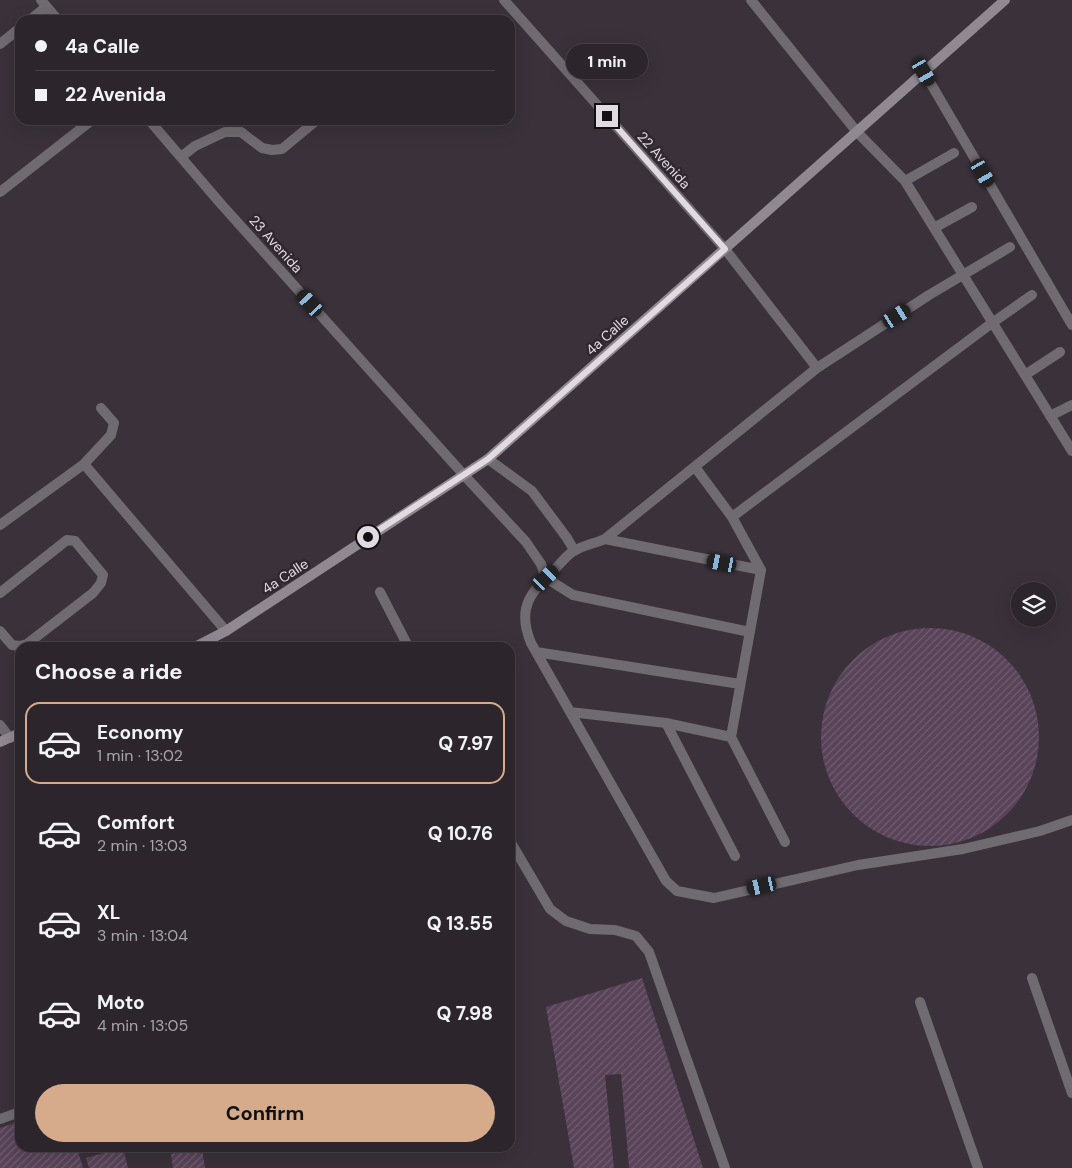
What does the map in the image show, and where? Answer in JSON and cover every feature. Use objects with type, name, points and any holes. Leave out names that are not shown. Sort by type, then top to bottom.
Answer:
[{"type":"street","name":"22 Avenida","points":[[504,0],[725,249],[817,368]]},
{"type":"street","points":[[751,0],[857,132],[905,181],[1072,451]]},
{"type":"street","name":"4a Calle","points":[[205,642],[226,631],[488,459],[1005,0]]},
{"type":"street","points":[[34,15],[44,3],[54,15]]},
{"type":"street","points":[[0,44],[15,32]]},
{"type":"street","points":[[924,72],[1072,325]]},
{"type":"street","points":[[0,192],[86,125]]},
{"type":"street","name":"23 Avenida","points":[[153,125],[221,204],[526,542],[541,564],[546,578]]},
{"type":"street","points":[[181,157],[195,146],[225,132],[241,132],[262,148],[282,149],[311,125]]},
{"type":"street","points":[[905,181],[954,153]]},
{"type":"street","points":[[934,228],[972,206]]},
{"type":"street","points":[[1010,247],[929,295],[817,368],[605,539],[574,550],[532,593],[527,602],[525,623],[527,633],[536,652],[666,881],[677,890],[714,898],[858,865],[963,850],[1040,831],[1072,820]]},
{"type":"street","points":[[732,517],[1032,295]]},
{"type":"street","points":[[1025,375],[1060,352]]},
{"type":"street","points":[[1050,416],[1072,405]]},
{"type":"street","points":[[0,525],[84,464],[111,435],[114,423],[101,408]]},
{"type":"street","points":[[488,459],[532,491],[574,550]]},
{"type":"street","points":[[84,464],[226,631]]},
{"type":"street","points":[[695,466],[732,517],[761,570],[731,736],[785,842]]},
{"type":"street","points":[[605,539],[761,570]]},
{"type":"street","points":[[0,594],[67,540],[74,541],[103,575],[101,583],[93,593],[30,642]]},
{"type":"street","points":[[546,578],[573,595],[750,632]]},
{"type":"street","points":[[380,592],[406,642]]},
{"type":"street","points":[[2,636],[12,645],[15,645]]},
{"type":"street","points":[[536,652],[740,684]]},
{"type":"street","points":[[570,712],[666,724],[731,736]]},
{"type":"street","points":[[666,724],[736,856]]},
{"type":"street","points":[[0,725],[15,735]]},
{"type":"street","points":[[0,742],[15,735]]},
{"type":"street","points":[[515,850],[550,909],[566,921],[590,930],[615,930],[636,936],[649,952],[725,1168]]},
{"type":"street","points":[[1032,978],[1072,1093]]},
{"type":"street","points":[[920,1002],[978,1168]]},
{"type":"street","points":[[0,1119],[15,1114]]},
{"type":"building","points":[[930,628],[951,630],[972,636],[991,646],[1007,660],[1021,676],[1031,695],[1037,716],[1039,737],[1037,758],[1031,779],[1021,798],[1007,814],[991,828],[972,838],[951,844],[930,846],[909,844],[888,838],[869,828],[853,814],[839,798],[829,779],[823,758],[821,737],[823,716],[829,695],[839,676],[853,660],[869,646],[888,636],[909,630]]},
{"type":"building","points":[[642,978],[703,1168],[629,1168],[621,1074],[605,1075],[614,1168],[574,1168],[546,1007]]},
{"type":"building","points":[[15,1123],[15,1152],[78,1152],[83,1168],[0,1168],[0,1128]]},
{"type":"building","points":[[108,1152],[124,1152],[128,1168],[89,1168],[86,1158]]},
{"type":"building","points":[[202,1152],[205,1168],[173,1168],[171,1154]]},
{"type":"route","points":[[368,537],[488,459],[725,249],[607,116]]}]
